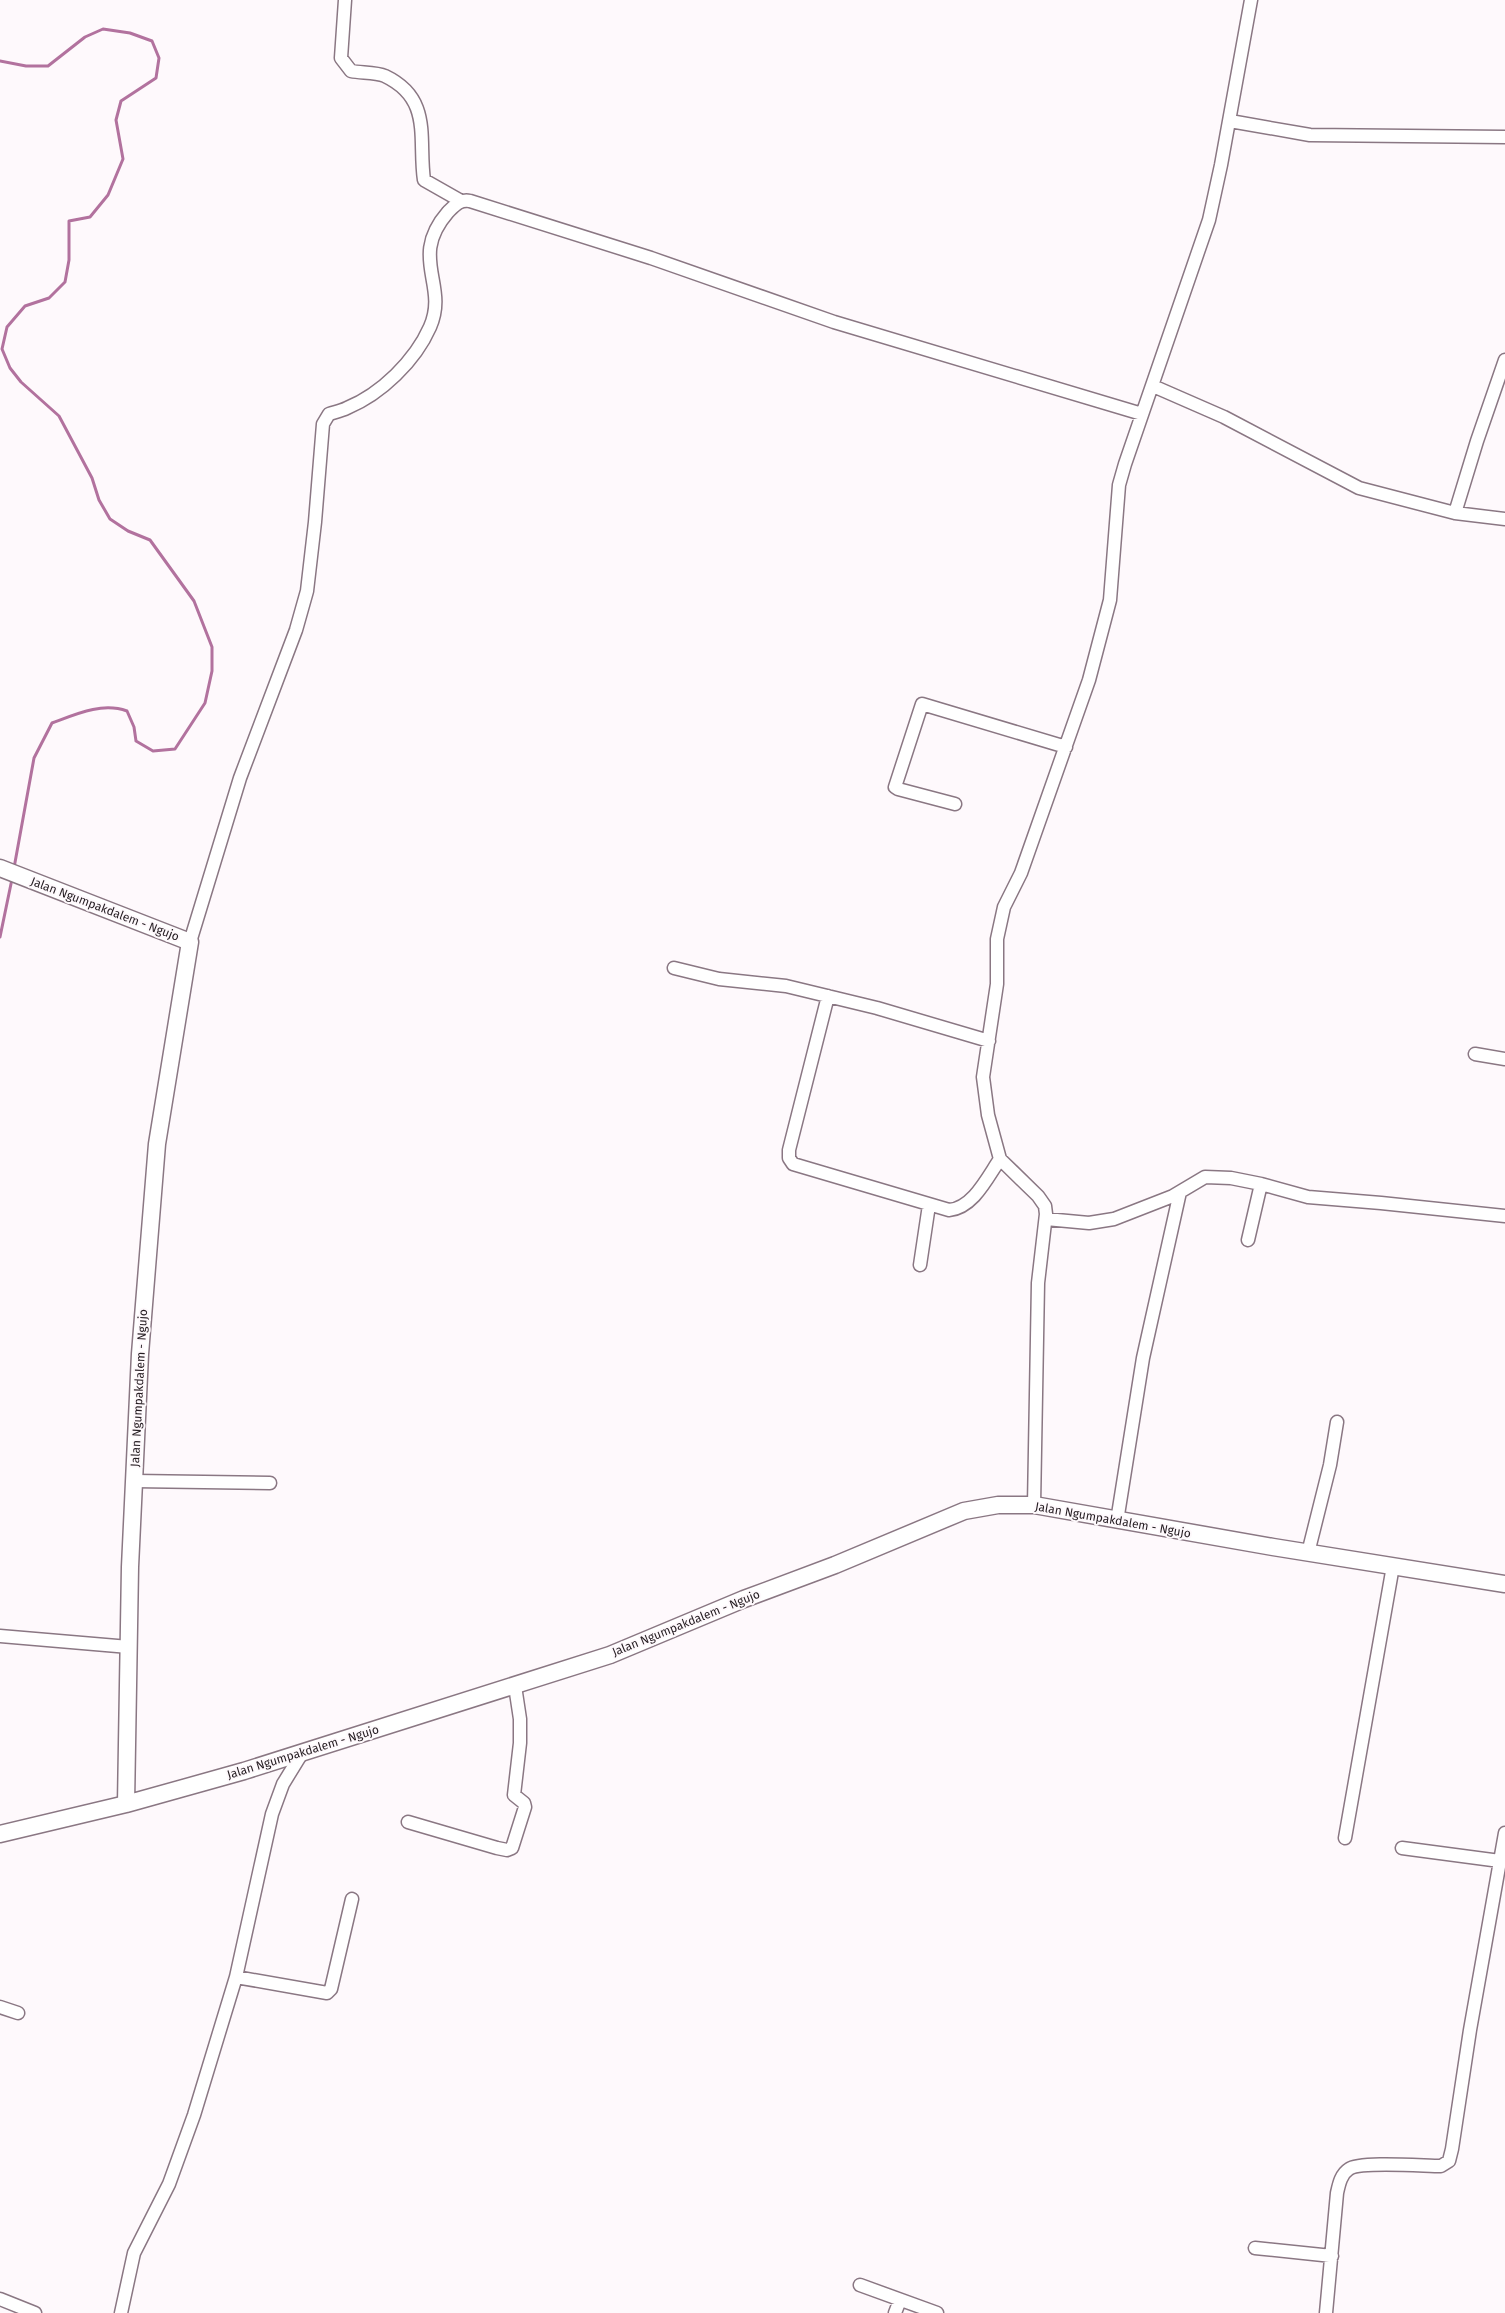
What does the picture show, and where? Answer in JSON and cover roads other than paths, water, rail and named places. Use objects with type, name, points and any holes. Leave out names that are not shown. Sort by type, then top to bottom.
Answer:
[{"type":"street","points":[[345,0],[341,58],[351,71],[384,75],[413,99],[421,115],[424,180],[461,201]]},
{"type":"street","points":[[1034,1505],[1038,1283],[1046,1219],[1045,1206],[1038,1196],[1000,1160],[988,1115],[983,1077],[997,984],[998,925],[1004,907],[1021,872],[1089,680],[1110,600],[1120,485],[1142,414],[1209,220],[1230,121],[1251,0]]},
{"type":"street","points":[[1230,121],[1310,135],[1505,138]]},
{"type":"street","points":[[190,942],[240,778],[296,630],[307,591],[314,540],[323,424],[329,414],[346,409],[375,392],[395,375],[422,341],[434,317],[435,303],[429,245],[434,230],[455,204],[461,201],[470,201],[652,258],[834,322],[1142,414]]},
{"type":"street","points":[[1455,512],[1505,360]]},
{"type":"street","points":[[1153,386],[1224,417],[1359,488],[1455,512],[1505,519]]},
{"type":"street","points":[[955,804],[898,790],[895,787],[922,704],[1066,747]]},
{"type":"street","name":"Jalan Ngumpakdalem - Ngujo","points":[[2,869],[190,942],[157,1144],[140,1354],[134,1480],[126,1804],[302,1753],[610,1655],[964,1511],[998,1505],[1034,1505],[1117,1521],[1505,1584]]},
{"type":"street","points":[[674,968],[718,979],[786,986],[878,1008],[989,1041]]},
{"type":"street","points":[[828,996],[789,1158],[793,1164],[929,1205],[949,1210],[959,1210],[967,1204],[1000,1160]]},
{"type":"street","points":[[1475,1054],[1505,1059]]},
{"type":"street","points":[[1046,1219],[1100,1222],[1124,1216],[1180,1192],[1205,1177],[1231,1178],[1308,1197],[1505,1216]]},
{"type":"street","points":[[1248,1240],[1261,1184]]},
{"type":"street","points":[[1117,1521],[1144,1349],[1180,1192]]},
{"type":"street","points":[[920,1265],[929,1205]]},
{"type":"street","points":[[1308,1553],[1330,1465],[1337,1422]]},
{"type":"street","points":[[134,1480],[270,1483]]},
{"type":"street","points":[[1345,1838],[1393,1566]]},
{"type":"street","points":[[0,1636],[129,1647]]},
{"type":"street","points":[[408,1822],[497,1848],[507,1850],[512,1848],[525,1807],[524,1803],[514,1795],[520,1735],[520,1720],[515,1686]]},
{"type":"street","points":[[122,2313],[134,2253],[175,2166],[194,2115],[236,1977],[272,1814],[283,1784],[302,1753]]},
{"type":"street","points":[[0,1834],[126,1804]]},
{"type":"street","points":[[1326,2313],[1337,2193],[1345,2172],[1358,2166],[1441,2166],[1449,2161],[1505,1833]]},
{"type":"street","points":[[1402,1848],[1500,1861]]},
{"type":"street","points":[[236,1977],[327,1993],[331,1989],[352,1899]]},
{"type":"street","points":[[0,2007],[18,2013]]},
{"type":"street","points":[[1255,2248],[1332,2256]]},
{"type":"street","points":[[860,2285],[937,2313]]},
{"type":"street","points":[[0,2299],[35,2313]]},
{"type":"street","points":[[895,2313],[900,2300]]},
{"type":"waterway","points":[[0,61],[26,66],[48,66],[85,37],[103,29],[130,33],[152,41],[159,58],[156,78],[121,101],[116,120],[123,159],[108,195],[90,217],[69,221],[69,260],[65,282],[49,298],[25,306],[7,327],[2,349],[10,368],[21,382],[59,416],[92,478],[99,500],[110,519],[128,531],[150,540],[194,601],[212,647],[212,671],[205,703],[175,749],[153,751],[136,741],[134,727],[127,711],[118,709],[99,708],[89,710],[52,723],[34,758],[14,868]]},
{"type":"waterway","points":[[0,937],[12,879]]}]
